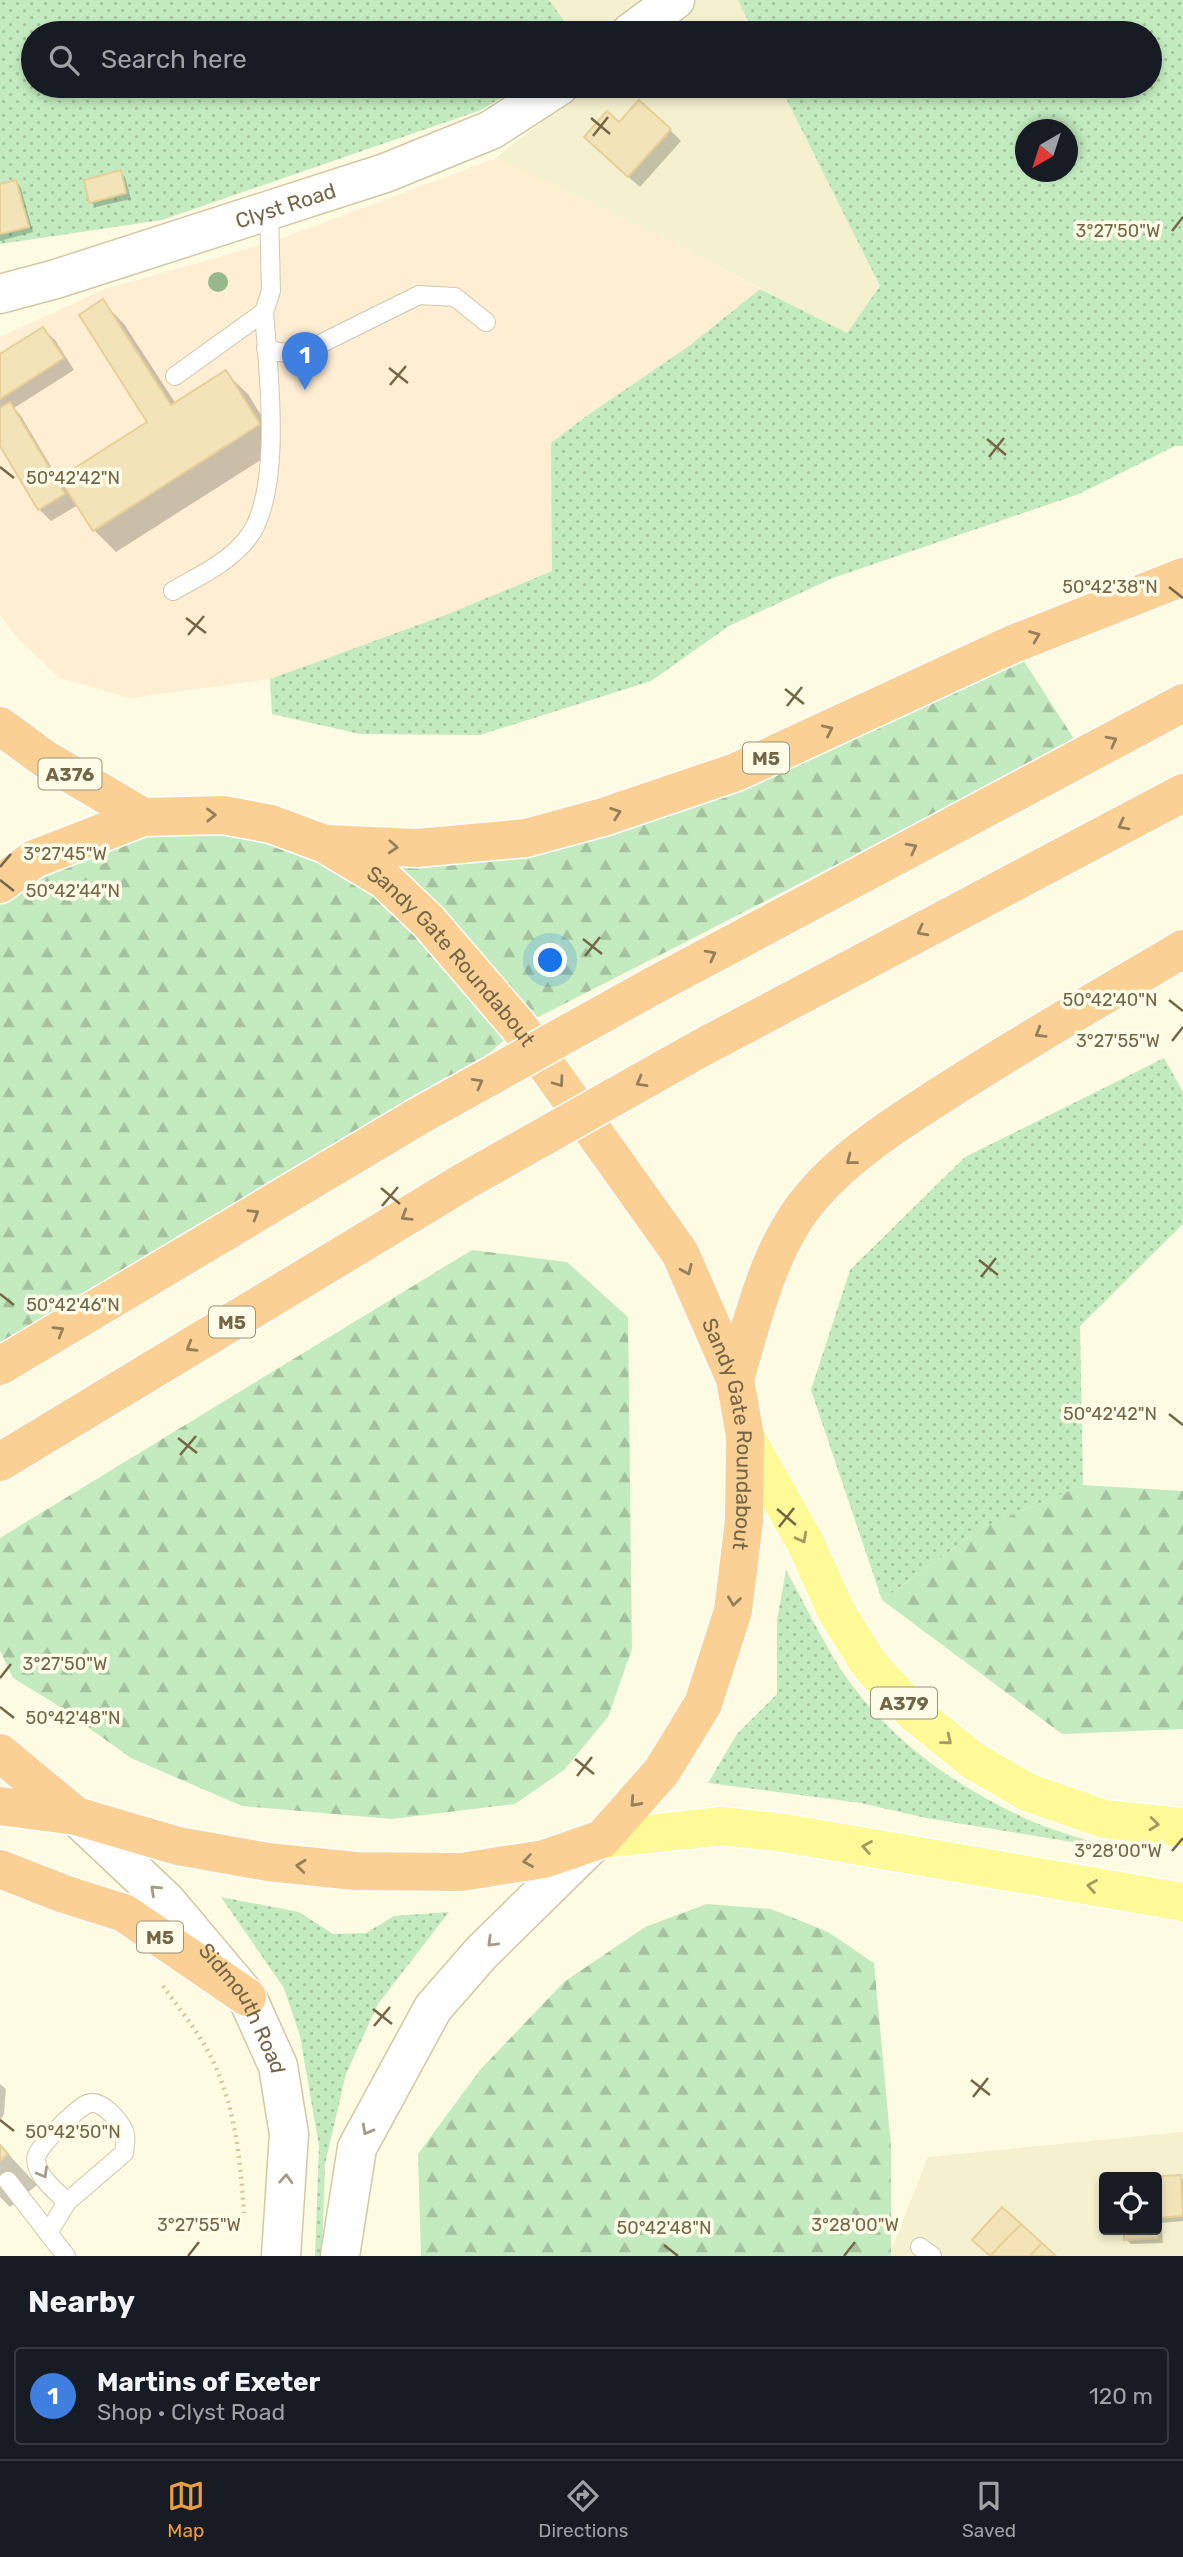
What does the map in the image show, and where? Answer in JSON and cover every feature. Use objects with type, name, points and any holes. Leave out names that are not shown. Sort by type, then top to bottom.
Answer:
[{"type":"highway","name":"M5","points":[[324,844],[417,848],[526,838],[603,817],[736,772],[1013,644],[1183,577]]},
{"type":"highway","points":[[0,1366],[418,1116],[651,987],[1183,704]]},
{"type":"highway","name":"A376","points":[[0,726],[45,759],[143,817]]},
{"type":"highway","name":"M5","points":[[0,1462],[465,1181],[701,1048],[1183,793]]},
{"type":"highway","name":"Sandy Gate Roundabout","points":[[0,884],[34,859],[143,817],[223,815],[271,824],[324,844],[385,880],[429,922],[519,1027],[680,1253],[734,1379],[745,1436],[744,1521],[733,1611],[703,1704],[662,1771],[597,1841]]},
{"type":"highway","points":[[734,1379],[762,1288],[784,1237],[812,1195],[841,1168],[899,1123],[995,1060],[1183,949]]},
{"type":"highway","points":[[0,1753],[76,1816]]},
{"type":"highway","points":[[0,1807],[76,1816],[178,1846],[268,1862],[355,1871],[461,1872],[544,1859],[597,1841]]},
{"type":"highway","name":"M5","points":[[0,1869],[64,1894],[124,1913],[247,1997]]},
{"type":"main road","points":[[646,21],[675,0]]},
{"type":"main road","name":"Clyst Road","points":[[0,294],[56,279],[384,173],[491,131],[541,98]]},
{"type":"main road","name":"A379","points":[[745,1436],[806,1544],[836,1611],[869,1664],[913,1712],[972,1760],[1027,1792],[1104,1819],[1183,1827]]},
{"type":"main road","name":"Sidmouth Road","points":[[76,1816],[166,1901],[247,1997],[278,2066],[289,2134],[281,2256]]},
{"type":"main road","points":[[340,2256],[357,2148],[433,2008],[482,1952],[597,1841],[722,1826],[772,1831],[1183,1902]]},
{"type":"lane","points":[[173,592],[226,561],[249,537],[264,505],[271,442],[264,312],[271,291],[269,209]]},
{"type":"lane","points":[[266,348],[300,354],[419,295],[455,297],[486,322]]},
{"type":"lane","points":[[175,376],[264,312]]},
{"type":"lane","points":[[48,2233],[67,2202],[124,2153],[126,2140],[123,2130],[103,2106],[95,2103],[87,2104],[63,2125],[38,2150],[36,2157],[44,2179],[67,2202]]},
{"type":"lane","points":[[8,2181],[66,2256]]},
{"type":"path","points":[[158,1978],[206,2048],[227,2094],[240,2154],[244,2218]]},
{"type":"shaded area","points":[[549,0],[740,0],[750,21],[565,21]]},
{"type":"shaded area","points":[[572,98],[787,98],[880,286],[847,334],[667,239],[496,158]]},
{"type":"shaded area","points":[[496,158],[667,239],[760,289],[689,346],[585,417],[552,443],[553,571],[448,614],[270,679],[130,698],[60,678],[17,638],[0,615],[0,337],[105,289],[272,242]]},
{"type":"shaded area","points":[[1183,2132],[1183,2256],[889,2256],[928,2157]]},
{"type":"green space","points":[[0,0],[549,0],[564,21],[21,21],[21,98],[501,98],[481,110],[162,220],[0,244]]},
{"type":"green space","points":[[738,0],[1183,0],[1183,446],[1175,446],[1079,494],[833,578],[729,626],[651,681],[480,735],[360,734],[272,714],[270,679],[448,614],[552,571],[551,443],[689,346],[760,289],[847,333],[880,286],[786,98],[1162,98],[1162,21],[748,21]]},
{"type":"green space","points":[[1013,644],[1076,742],[519,1027],[418,1116],[0,1366],[0,884],[143,817],[526,838]]},
{"type":"green space","points":[[1164,1058],[1183,1092],[1183,1224],[1080,1326],[1083,1485],[982,1528],[882,1600],[811,1390],[850,1270],[965,1157]]},
{"type":"green space","points":[[472,1250],[567,1262],[628,1317],[632,1649],[608,1717],[564,1770],[515,1804],[392,1819],[242,1806],[131,1758],[54,1703],[13,1678],[0,1651],[0,1538]]},
{"type":"green space","points":[[1083,1485],[1183,1491],[1183,1729],[1062,1734],[882,1600],[982,1528]]},
{"type":"green space","points":[[786,1570],[840,1668],[858,1693],[900,1738],[948,1775],[1001,1807],[1050,1828],[1115,1849],[926,1818],[861,1803],[708,1783],[737,1734],[777,1694],[777,1620]]},
{"type":"green space","points":[[221,1897],[299,1912],[333,1934],[366,1933],[394,1916],[449,1912],[378,2004],[346,2074],[325,2164],[322,2256],[315,2256],[319,2146],[300,2036],[284,1988]]},
{"type":"green space","points":[[707,1904],[771,1909],[828,1932],[874,1963],[891,2146],[891,2256],[421,2256],[418,2154],[480,2070],[564,1982],[645,1927]]},
{"type":"building","points":[[639,100],[671,129],[628,177],[584,137],[607,111],[619,122]]},
{"type":"building","points":[[121,170],[126,193],[89,203],[84,180]]},
{"type":"building","points":[[16,180],[29,227],[0,234],[0,184]]},
{"type":"building","points":[[103,299],[171,405],[226,370],[260,424],[93,531],[59,478],[147,422],[79,315]]},
{"type":"building","points":[[43,327],[64,358],[0,399],[0,354]]},
{"type":"building","points":[[10,402],[65,494],[38,510],[0,446],[0,408]]},
{"type":"building","points":[[0,2145],[8,2154],[0,2161]]},
{"type":"building","points":[[1181,2175],[1183,2216],[1162,2218],[1162,2176]]},
{"type":"building","points":[[1002,2207],[1021,2224],[990,2256],[972,2240]]},
{"type":"building","points":[[1021,2224],[1042,2243],[1030,2256],[990,2256]]},
{"type":"building","points":[[1124,2235],[1158,2235],[1158,2238],[1124,2240]]},
{"type":"building","points":[[1042,2243],[1056,2256],[1030,2256]]},
{"type":"place","name":"Martins of Exeter","points":[[305,390]]}]
